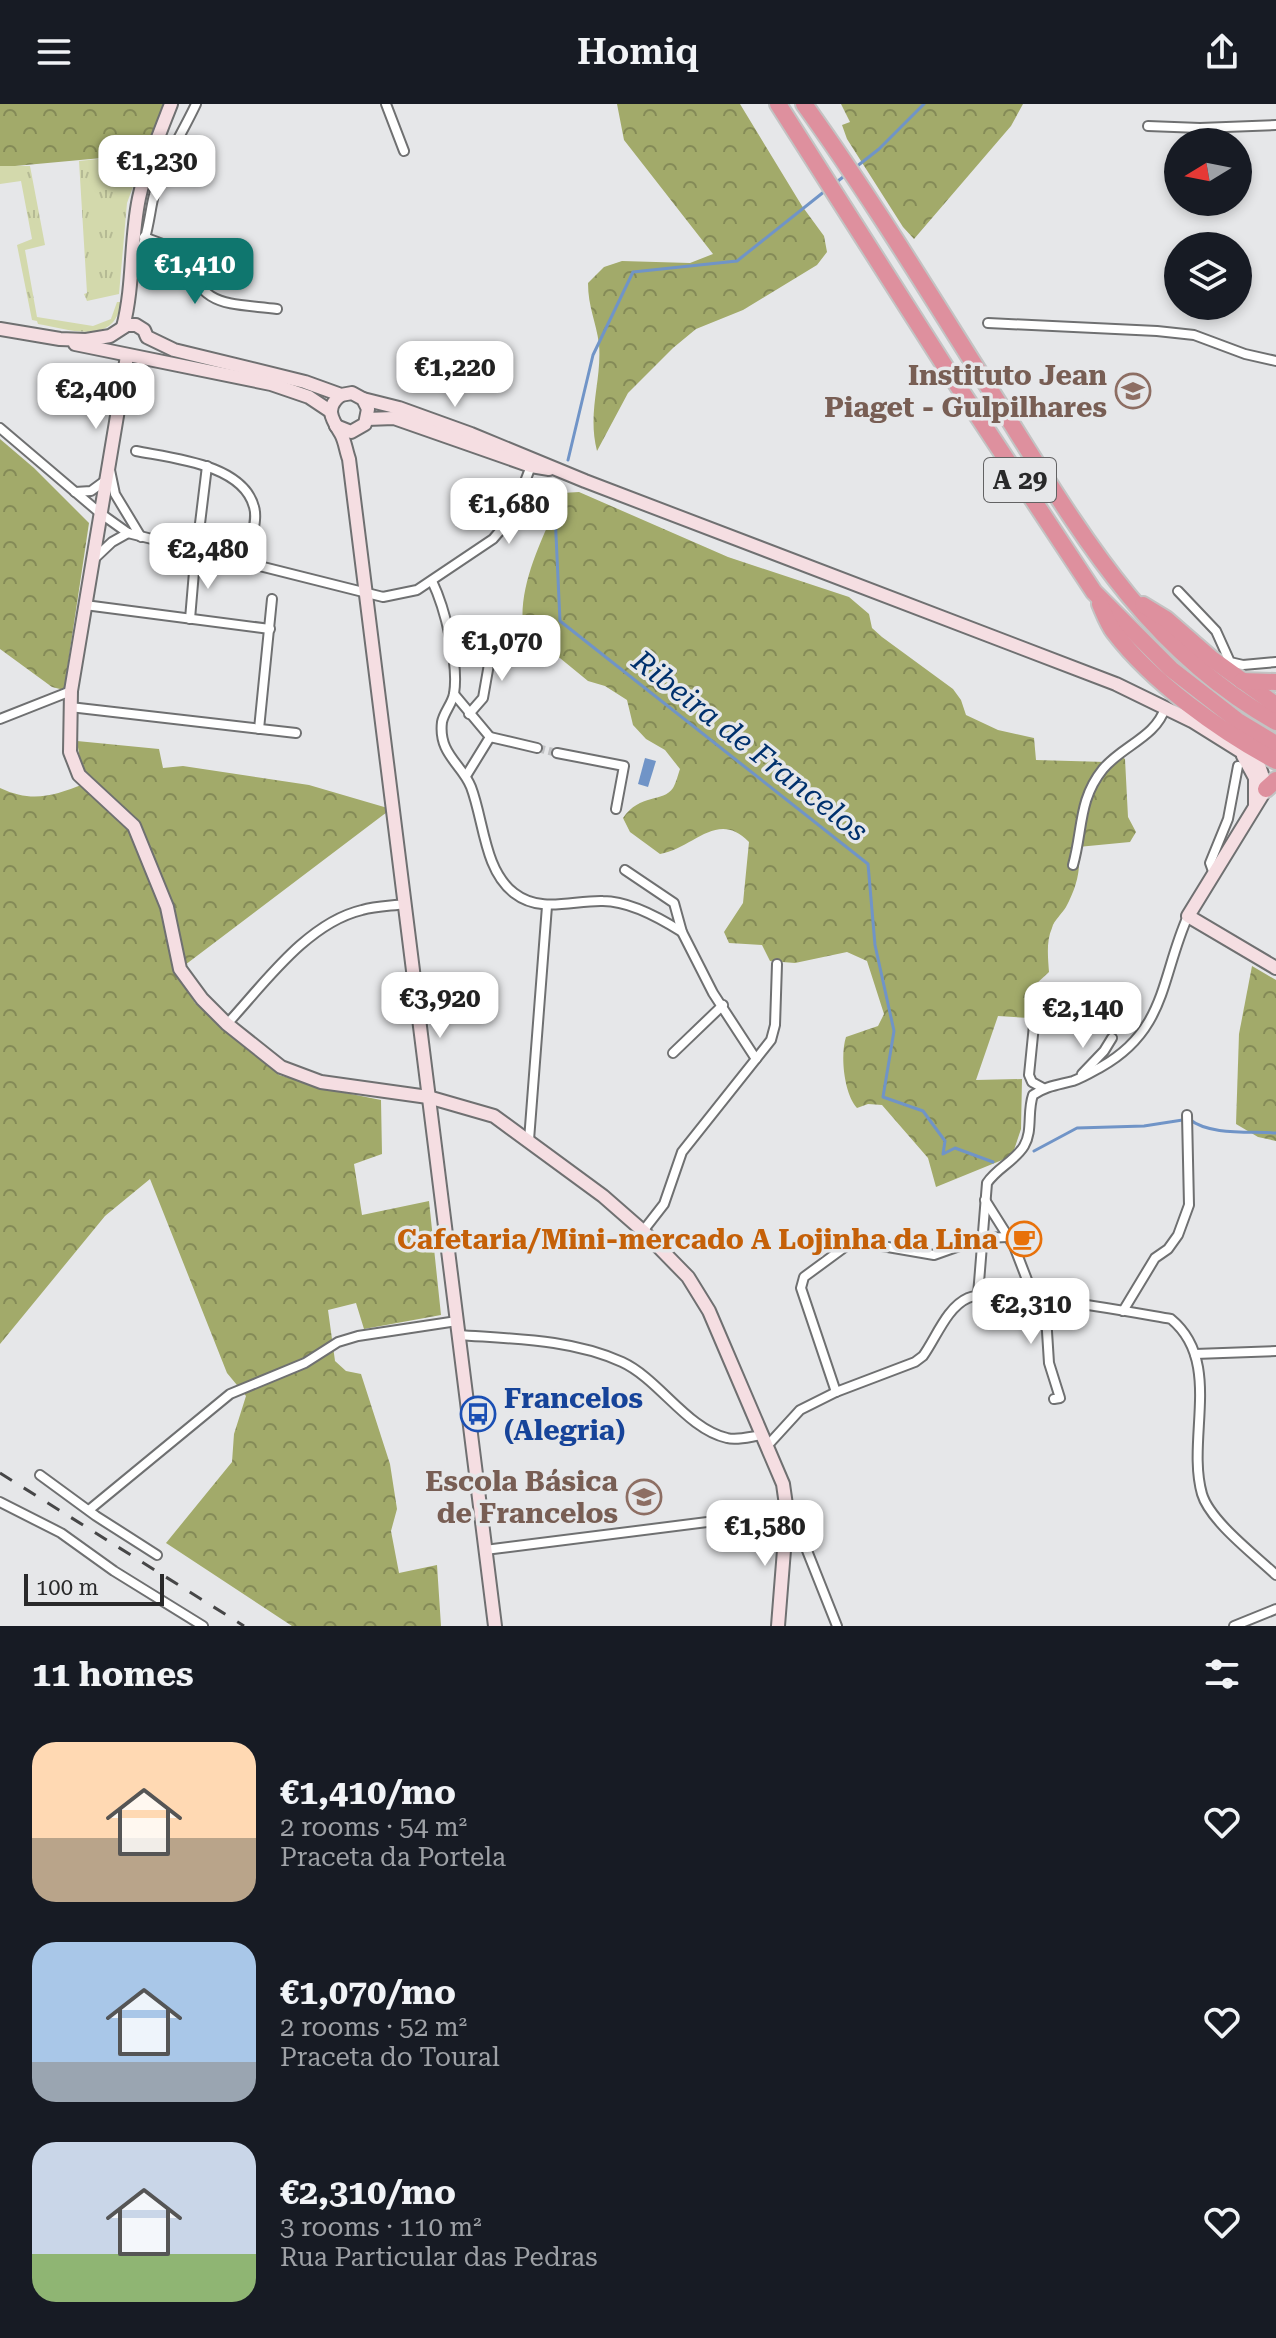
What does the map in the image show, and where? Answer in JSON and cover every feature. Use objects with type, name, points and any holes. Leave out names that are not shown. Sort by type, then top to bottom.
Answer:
[{"type":"highway","points":[[771,104],[781,110]]},
{"type":"highway","name":"A 29","points":[[804,104],[1088,545],[1160,633],[1230,693],[1276,722]]},
{"type":"highway","points":[[818,104],[830,141]]},
{"type":"highway","name":"A 29","points":[[781,110],[1094,592],[1113,631],[1155,675],[1209,719],[1276,761]]},
{"type":"highway","name":"A 29","points":[[1094,592],[1171,669],[1238,721],[1276,744]]},
{"type":"highway","name":"A 29","points":[[1128,596],[1166,619],[1239,681],[1276,705]]},
{"type":"highway","points":[[1239,681],[1276,682]]},
{"type":"main road","points":[[128,355],[116,346],[129,300],[139,199],[171,104]]},
{"type":"main road","points":[[128,355],[146,347],[144,332],[129,300]]},
{"type":"main road","points":[[0,329],[86,340],[131,325],[182,353],[305,382],[341,395]]},
{"type":"main road","points":[[60,339],[92,349],[283,387],[309,397],[330,411]]},
{"type":"main road","points":[[128,355],[71,691],[70,752],[79,775],[134,826],[167,907],[180,969],[202,999],[227,1024],[281,1067],[321,1082],[428,1097],[494,1116],[603,1196],[688,1277],[709,1311],[783,1484],[787,1512],[778,1626]]},
{"type":"main road","points":[[495,1626],[349,459],[330,411],[333,401],[341,395],[352,393],[471,434],[1116,684],[1192,721],[1255,759],[1271,785],[1188,916],[1276,968]]},
{"type":"main road","points":[[349,459],[357,430],[367,419],[368,409],[363,399]]},
{"type":"main road","points":[[367,419],[394,418],[531,466],[567,473]]},
{"type":"main road","points":[[335,425],[345,431],[357,430]]},
{"type":"main road","points":[[1240,751],[1255,778],[1255,806]]},
{"type":"street","points":[[132,259],[138,255],[155,190],[196,104]]},
{"type":"street","points":[[386,104],[404,151]]},
{"type":"street","points":[[1148,126],[1200,128],[1276,125]]},
{"type":"street","points":[[144,237],[179,250],[190,275],[204,293],[224,302],[277,309]]},
{"type":"street","points":[[988,323],[1194,335],[1245,354],[1276,361]]},
{"type":"street","points":[[0,428],[128,533],[383,597],[410,593],[432,581],[502,531],[511,518],[531,466]]},
{"type":"street","points":[[136,451],[207,466],[237,482],[247,491],[254,507],[249,550]]},
{"type":"street","points":[[109,465],[115,494],[142,537]]},
{"type":"street","points":[[198,540],[207,466]]},
{"type":"street","points":[[75,492],[91,491],[107,480]]},
{"type":"street","points":[[92,561],[112,542],[128,533]]},
{"type":"street","points":[[190,619],[195,560]]},
{"type":"street","points":[[432,581],[445,612],[452,658],[454,694],[442,722],[445,746],[453,762],[466,776],[491,859],[501,879],[514,893],[529,901],[547,906],[604,901],[626,904],[682,932]]},
{"type":"street","points":[[1178,591],[1216,631],[1230,662],[1243,665],[1276,662]]},
{"type":"street","points":[[259,729],[272,599]]},
{"type":"street","points":[[85,605],[270,629]]},
{"type":"street","points":[[469,714],[483,698],[489,664],[478,647]]},
{"type":"street","points":[[0,719],[71,691]]},
{"type":"street","points":[[454,694],[490,737],[537,748]]},
{"type":"street","points":[[70,707],[296,733]]},
{"type":"street","points":[[1073,865],[1079,845],[1083,805],[1103,769],[1161,722],[1165,708]]},
{"type":"street","points":[[466,776],[490,737]]},
{"type":"street","points":[[557,753],[624,766],[616,809]]},
{"type":"street","points":[[1214,874],[1210,863],[1228,819],[1238,766]]},
{"type":"street","points":[[625,870],[674,903],[682,932],[713,993],[756,1059]]},
{"type":"street","points":[[227,1024],[301,945],[324,926],[361,910],[405,904]]},
{"type":"street","points":[[529,1140],[547,906]]},
{"type":"street","points":[[978,1295],[987,1183],[995,1171],[1023,1149],[1029,1136],[1033,1095],[1043,1088],[1075,1080],[1103,1066],[1129,1047],[1149,1023],[1167,983],[1188,916]]},
{"type":"street","points":[[643,1231],[664,1204],[682,1152],[771,1040],[775,1025],[777,964]]},
{"type":"street","points":[[1037,995],[1029,1075],[1032,1082],[1043,1088]]},
{"type":"street","points":[[673,1053],[723,1005]]},
{"type":"street","points":[[1075,1080],[1104,1051],[1112,1038]]},
{"type":"street","points":[[1123,1311],[1155,1258],[1168,1249],[1178,1235],[1189,1205],[1187,1119]]},
{"type":"street","points":[[985,1200],[1008,1237],[1034,1298]]},
{"type":"street","points":[[836,1392],[801,1288],[804,1277],[853,1241],[934,1255],[982,1238],[1008,1237]]},
{"type":"street","points":[[458,1335],[544,1341],[586,1348],[626,1364],[710,1432],[730,1439],[766,1440],[800,1410],[836,1392],[915,1362],[923,1356],[957,1305],[978,1295],[1034,1298],[1171,1319],[1183,1329],[1195,1354],[1200,1400],[1197,1444],[1202,1495],[1215,1516],[1276,1575]]},
{"type":"street","points":[[1045,1300],[1049,1363],[1060,1398],[1054,1399]]},
{"type":"street","points":[[89,1510],[230,1394],[305,1363],[338,1342],[358,1336],[457,1321]]},
{"type":"street","points":[[1195,1354],[1276,1351]]},
{"type":"street","points":[[40,1475],[157,1555]]},
{"type":"street","points":[[0,1502],[61,1533],[114,1571],[203,1626]]},
{"type":"street","points":[[485,1550],[787,1512],[804,1543],[837,1626]]},
{"type":"street","points":[[1234,1626],[1276,1609]]},
{"type":"green space","points":[[0,104],[163,104],[145,154],[15,166],[0,166]]},
{"type":"green space","points":[[617,104],[740,104],[802,206],[824,236],[827,252],[817,265],[743,310],[696,329],[673,348],[628,393],[597,451],[594,410],[599,344],[588,283],[604,267],[622,261],[690,263],[713,254],[624,140]]},
{"type":"green space","points":[[841,104],[1023,104],[1011,126],[914,239],[903,227],[847,139],[842,125],[850,122]]},
{"type":"green space","points":[[145,154],[127,203],[119,294],[87,301],[84,294],[87,293],[79,161]]},
{"type":"green space","points":[[0,166],[30,166],[45,245],[25,250],[37,317],[93,326],[111,319],[117,302],[121,302],[117,316],[110,325],[89,332],[38,324],[32,320],[17,245],[32,239],[21,181],[0,184]]},
{"type":"green space","points":[[0,439],[89,523],[64,690],[52,687],[0,649]]},
{"type":"green space","points":[[579,492],[728,557],[849,597],[869,614],[872,628],[882,637],[953,689],[966,715],[998,730],[1034,738],[1036,760],[1106,762],[1118,754],[1125,759],[1128,817],[1136,832],[1130,842],[1078,847],[1079,871],[1075,885],[1050,933],[1049,972],[1036,984],[1029,1018],[998,1016],[976,1080],[1022,1079],[1021,1129],[1012,1156],[936,1187],[928,1158],[882,1105],[868,1104],[857,1108],[849,1094],[843,1064],[846,1037],[878,1026],[884,1014],[867,961],[847,952],[795,963],[770,961],[762,945],[729,943],[724,932],[743,903],[749,842],[737,833],[726,829],[715,830],[660,854],[630,832],[623,818],[644,801],[669,793],[680,769],[665,750],[646,739],[633,725],[627,700],[605,686],[588,681],[555,654],[526,643],[523,624],[526,585],[546,529],[562,493]]},
{"type":"green space","points":[[77,741],[159,749],[163,768],[183,766],[309,785],[391,809],[181,968],[184,985],[195,1003],[265,1059],[279,1075],[381,1100],[382,1154],[354,1164],[362,1215],[429,1201],[441,1315],[364,1329],[356,1303],[328,1310],[335,1361],[346,1371],[361,1374],[390,1464],[397,1509],[391,1531],[399,1573],[437,1565],[441,1626],[292,1626],[166,1543],[232,1462],[234,1434],[246,1396],[227,1373],[150,1179],[105,1216],[0,1344],[0,788],[22,795],[42,796],[84,784]]},
{"type":"green space","points":[[1252,966],[1276,980],[1276,1141],[1258,1137],[1236,1124],[1239,1034]]},
{"type":"water","points":[[645,758],[656,761],[648,787],[638,784]]},
{"type":"waterway","name":"Ribeira de Francelos","points":[[856,167],[879,149],[924,104]]},
{"type":"waterway","name":"Ribeira de Francelos","points":[[834,184],[847,174]]},
{"type":"waterway","name":"Ribeira de Francelos","points":[[568,460],[593,355],[633,272],[737,261],[825,191]]},
{"type":"waterway","name":"Ribeira de Francelos","points":[[554,492],[560,621],[868,864],[875,945],[894,1031],[883,1097],[923,1111],[945,1141],[943,1154],[955,1148],[993,1162]]},
{"type":"waterway","name":"Ribeira de Francelos","points":[[1034,1151],[1077,1128],[1144,1126],[1189,1119],[1208,1128],[1231,1132],[1276,1133]]},
{"type":"tunnel","points":[[537,748],[557,753]]},
{"type":"railway","points":[[0,1473],[244,1626]]},
{"type":"place","name":"Instituto Jean Piaget - Gulpilhares","points":[[1133,391]]},
{"type":"place","name":"Cafetaria/Mini-mercado A Lojinha da Lina","points":[[1024,1239]]},
{"type":"place","name":"Francelos (Alegria)","points":[[478,1414]]},
{"type":"place","name":"Escola Básica de Francelos","points":[[644,1497]]}]
